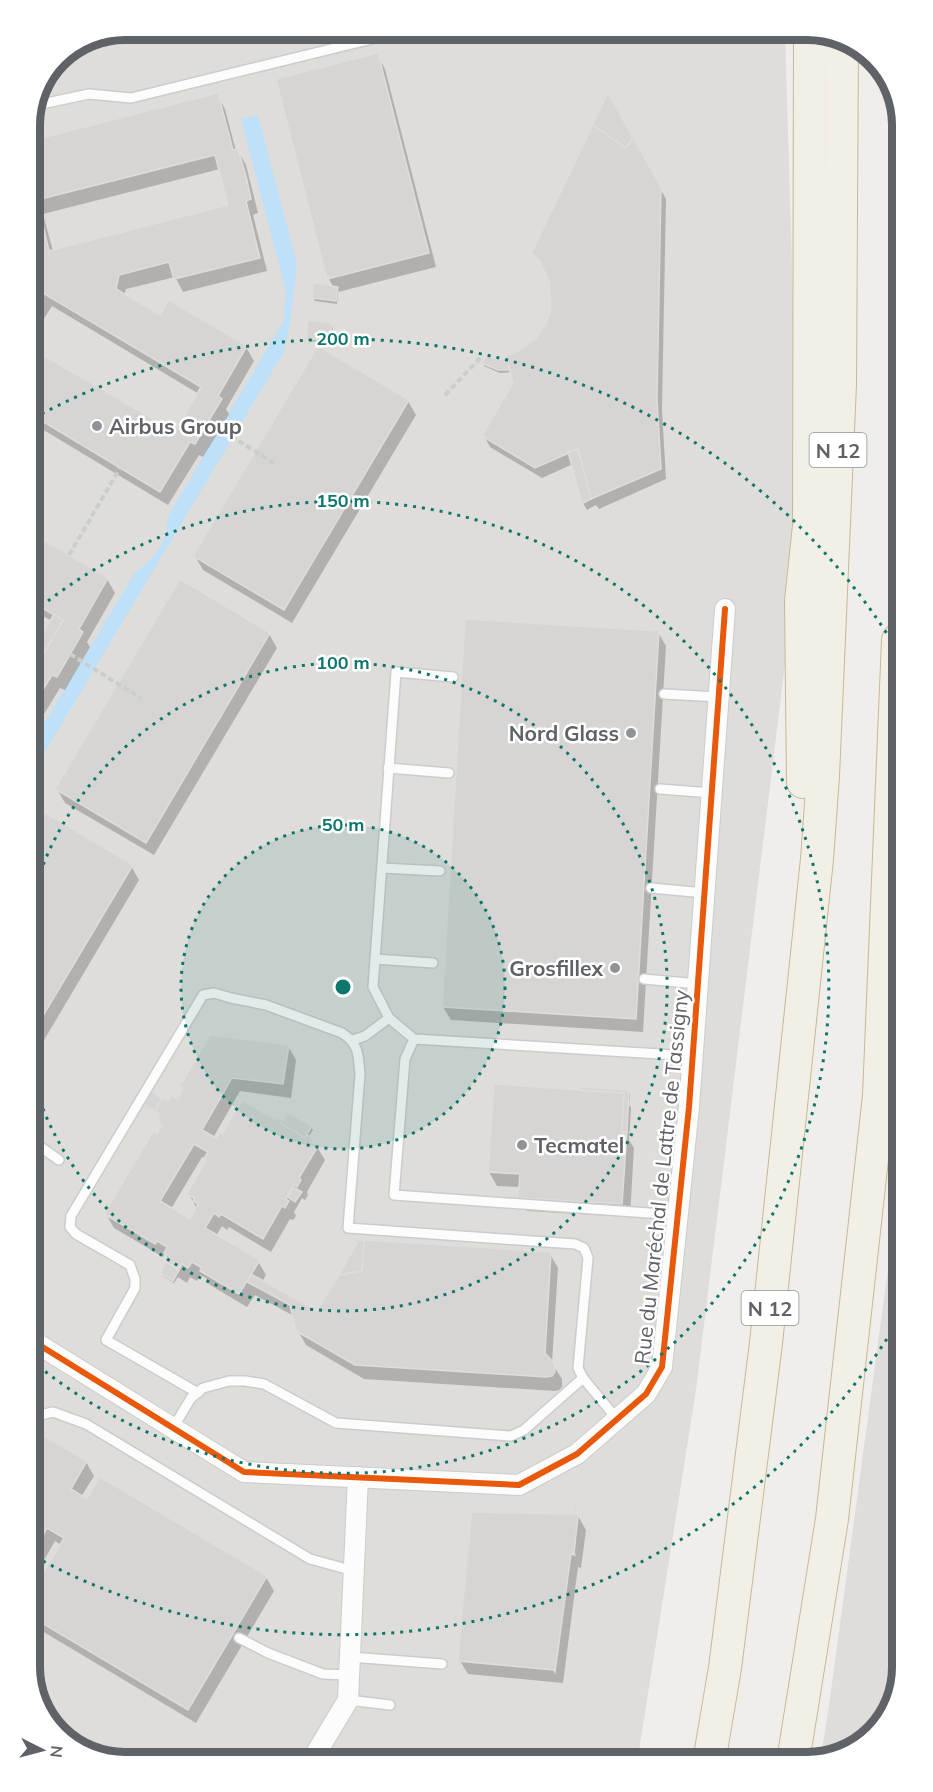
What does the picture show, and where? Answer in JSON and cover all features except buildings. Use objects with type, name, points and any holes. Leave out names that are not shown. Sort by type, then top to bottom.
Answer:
[{"type":"highway","points":[[810,41],[809,526],[801,601],[803,788],[817,859]]},
{"type":"highway","name":"N 12","points":[[711,1752],[725,1668],[766,1343],[817,859],[826,717],[840,384],[842,48]]},
{"type":"highway","points":[[794,1752],[832,1519],[879,1096],[892,784]]},
{"type":"street","name":"Rue du Maréchal de Lattre de Tassigny","points":[[41,1346],[244,1472],[519,1485],[577,1454],[646,1394],[662,1367],[689,1107],[725,609]]},
{"type":"street","points":[[317,1751],[348,1700],[358,1477]]},
{"type":"lane","points":[[43,104],[89,94],[130,99],[367,40]]},
{"type":"lane","points":[[453,677],[396,672],[373,987],[389,1018],[414,1039],[693,1056]]},
{"type":"lane","points":[[664,694],[719,697]]},
{"type":"lane","points":[[388,768],[449,773]]},
{"type":"lane","points":[[660,789],[712,793]]},
{"type":"lane","points":[[382,868],[440,871]]},
{"type":"lane","points":[[651,888],[705,893]]},
{"type":"lane","points":[[375,959],[434,963]]},
{"type":"lane","points":[[644,979],[698,984]]},
{"type":"lane","points":[[198,1393],[106,1340],[135,1288],[135,1279],[130,1265],[76,1234],[69,1227],[71,1216],[203,995],[214,993],[266,1005],[342,1033],[353,1040],[358,1052],[360,1074],[348,1228],[575,1244],[584,1248],[588,1258],[578,1368],[583,1378],[617,1419]]},
{"type":"lane","points":[[353,1040],[365,1036],[389,1018]]},
{"type":"lane","points":[[414,1039],[405,1059],[394,1195],[677,1215]]},
{"type":"lane","points":[[41,1147],[58,1160]]},
{"type":"lane","points":[[173,1428],[191,1398],[203,1388],[245,1381],[264,1384],[336,1423],[511,1436],[524,1430],[583,1378]]},
{"type":"lane","points":[[41,1415],[53,1412],[86,1424],[310,1559],[354,1571]]},
{"type":"lane","points":[[239,1638],[268,1653],[322,1674],[350,1666],[442,1664]]},
{"type":"lane","points":[[348,1700],[390,1706]]},
{"type":"path","points":[[445,395],[481,357]]},
{"type":"path","points":[[208,422],[277,465]]},
{"type":"path","points":[[69,555],[120,468]]},
{"type":"path","points":[[70,654],[141,698]]},
{"type":"shaded area","points":[[126,40],[785,41],[796,401],[796,574],[696,1390],[639,1752],[120,1751],[98,1747],[83,1740],[72,1732],[72,1720],[60,1720],[52,1709],[42,1683],[41,1666],[41,120],[43,104],[55,78],[65,65],[78,55],[109,42]]},
{"type":"shaded area","points":[[892,1240],[892,1677],[884,1704],[871,1722],[850,1740],[822,1750]]},
{"type":"water","points":[[258,115],[297,264],[290,324],[284,352],[41,759],[41,729],[134,574],[158,550],[166,535],[167,518],[283,322],[286,292],[241,119]]},
{"type":"cycle path","points":[[41,1346],[244,1472],[519,1485],[577,1454],[646,1394],[662,1367],[689,1107],[725,609]]},
{"type":"place","name":"Airbus Group","points":[[97,426]]},
{"type":"place","name":"Nord Glass","points":[[631,733]]},
{"type":"place","name":"Grosfillex","points":[[615,968]]},
{"type":"place","name":"Tecmatel","points":[[522,1145]]}]
